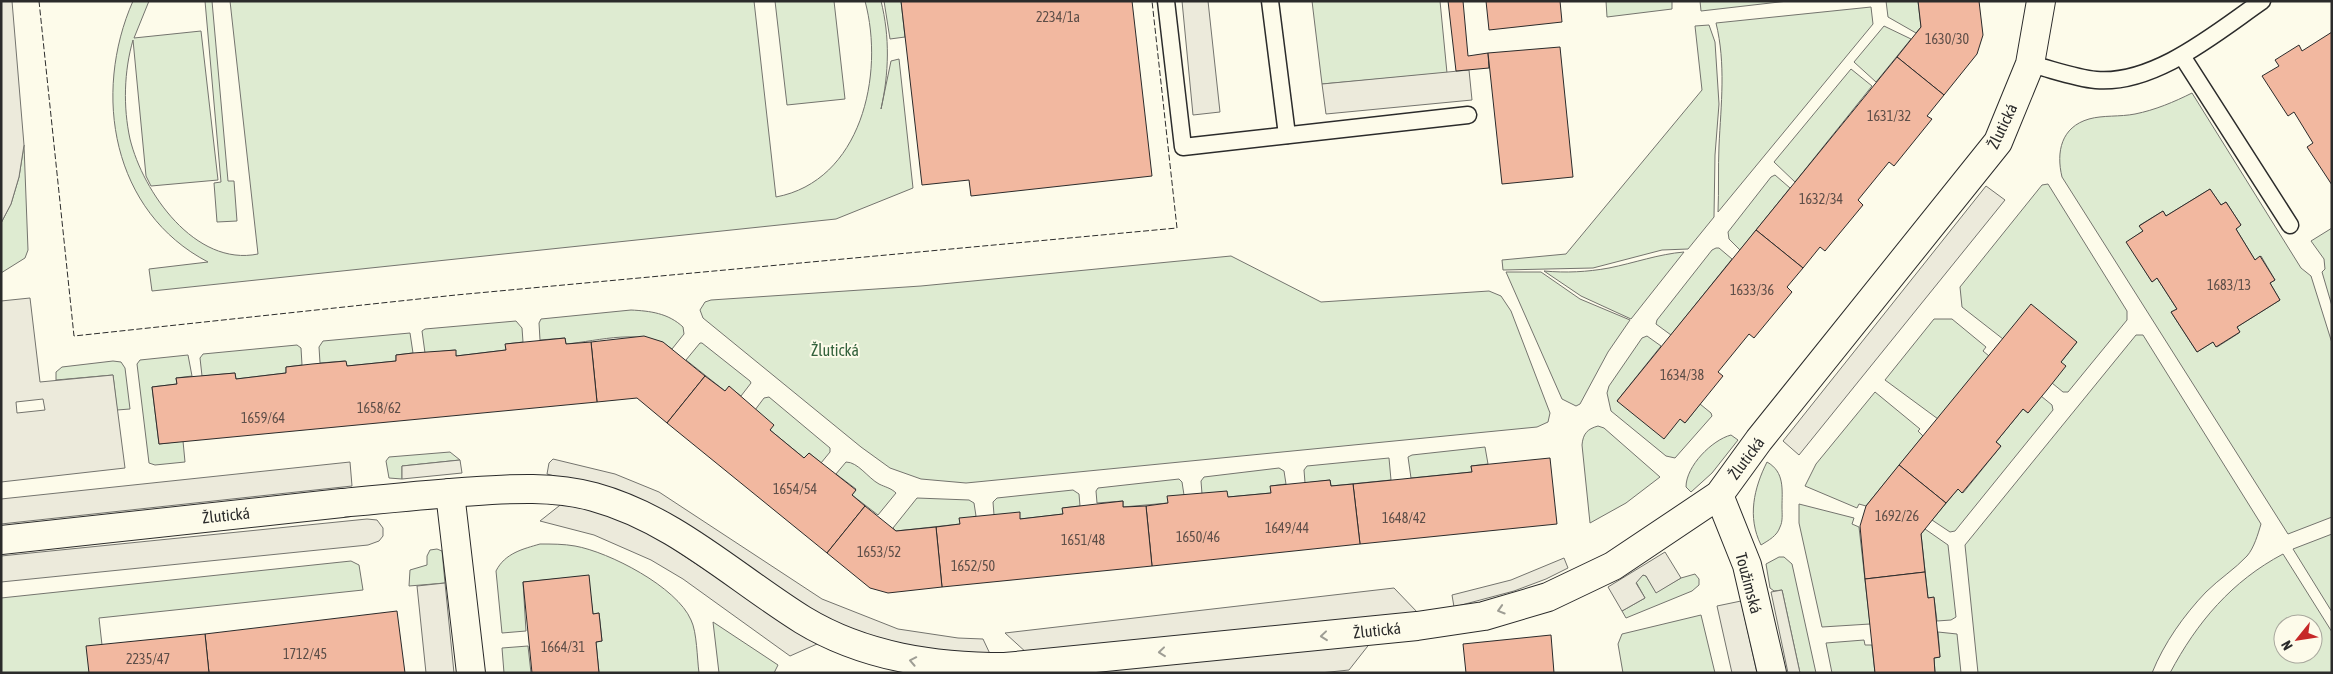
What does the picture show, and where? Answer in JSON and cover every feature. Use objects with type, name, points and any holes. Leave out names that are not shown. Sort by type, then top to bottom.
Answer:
[{"type":"street","name":"Žlutická","points":[[1,540],[450,493],[508,489],[556,490],[575,492],[611,502],[661,524],[804,620],[838,637],[877,652],[914,662],[951,666],[1005,667],[1417,626],[1484,616],[1548,596],[1614,566],[1719,495],[1759,440],[1998,142],[2030,64],[2041,1]]},
{"type":"street","points":[[450,493],[471,673]]},
{"type":"street","name":"Toužimská","points":[[1719,495],[1747,565],[1772,673]]},
{"type":"lane","points":[[1166,1],[1184,147],[1468,115]]},
{"type":"lane","points":[[1270,1],[1286,135]]},
{"type":"lane","points":[[2030,64],[2096,80],[2121,79],[2153,69],[2182,56],[2262,1]]},
{"type":"lane","points":[[2182,56],[2290,225]]},
{"type":"green space","points":[[133,1],[149,1],[134,38],[201,31],[218,180],[151,186],[146,176],[133,40],[126,77],[126,114],[130,139],[137,160],[147,181],[160,202],[175,221],[193,237],[213,249],[235,255],[258,254],[230,1],[754,1],[776,197],[805,187],[829,170],[847,147],[860,121],[868,91],[871,61],[870,30],[865,1],[881,1],[886,28],[887,68],[881,109],[891,61],[899,59],[913,188],[836,219],[152,291],[149,269],[208,262],[176,240],[150,213],[131,182],[119,148],[113,111],[114,74],[121,37]]},
{"type":"green space","points":[[205,1],[212,1],[228,181],[234,181],[237,221],[217,222],[214,183],[221,182]]},
{"type":"green space","points":[[775,1],[834,1],[845,99],[787,105]]},
{"type":"green space","points":[[884,1],[901,1],[905,37],[890,39]]},
{"type":"green space","points":[[1312,1],[1440,1],[1447,73],[1322,84]]},
{"type":"green space","points":[[1606,1],[1672,1],[1672,9],[1607,17]]},
{"type":"green space","points":[[1700,1],[1788,1],[1701,11]]},
{"type":"green space","points":[[1886,1],[1918,1],[1921,27],[1916,33],[1888,17]]},
{"type":"green space","points":[[1871,7],[1873,24],[1718,212],[1722,69],[1716,23]]},
{"type":"green space","points":[[1709,25],[1715,42],[1719,104],[1715,155],[1714,217],[1688,249],[1662,250],[1593,268],[1503,270],[1502,260],[1566,254],[1702,90],[1695,26]]},
{"type":"green space","points":[[1884,26],[1911,39],[1876,82],[1854,62]]},
{"type":"green space","points":[[1851,69],[1872,86],[1795,182],[1774,162]]},
{"type":"green space","points":[[2192,93],[2301,268],[2311,276],[2332,343],[2332,517],[2288,534],[2062,177],[2060,168],[2063,142],[2072,128],[2080,123],[2094,118],[2142,112]],"holes":[[[2210,189],[2221,205],[2226,202],[2241,225],[2236,229],[2255,260],[2261,256],[2275,280],[2270,283],[2280,300],[2237,327],[2239,333],[2217,347],[2213,342],[2197,352],[2171,312],[2177,309],[2157,278],[2152,282],[2127,242],[2143,231],[2140,225],[2163,211],[2166,216]]]},
{"type":"green space","points":[[24,145],[28,250],[25,258],[1,273],[1,223],[11,204],[19,177]]},
{"type":"green space","points":[[1775,175],[1790,188],[1740,250],[1729,239],[1728,232],[1771,177]]},
{"type":"green space","points":[[2048,184],[2127,311],[2127,320],[2068,392],[2063,392],[2052,383],[2061,362],[2077,342],[2003,339],[1962,307],[1960,287],[2042,185]]},
{"type":"green space","points":[[2332,228],[2332,306],[2322,272],[2325,269],[2324,259],[2311,241]]},
{"type":"green space","points":[[1719,248],[1732,259],[1671,335],[1656,324],[1657,320],[1712,250]]},
{"type":"green space","points":[[1684,252],[1631,319],[1581,296],[1544,271],[1568,272],[1601,269]]},
{"type":"green space","points":[[1231,256],[1321,302],[1489,291],[1501,296],[1511,311],[1550,413],[1548,422],[1537,427],[966,483],[921,479],[890,468],[861,447],[703,318],[700,310],[705,302],[711,300],[921,286]]},
{"type":"green space","points":[[1506,272],[1541,272],[1580,299],[1630,320],[1608,352],[1580,404],[1576,406],[1562,399]]},
{"type":"green space","points":[[631,310],[652,312],[665,316],[683,327],[684,334],[672,349],[661,342],[635,337],[607,338],[566,344],[565,338],[540,340],[539,323],[541,319]]},
{"type":"green space","points":[[1934,319],[1952,319],[1986,347],[1983,351],[1989,356],[1938,419],[1885,380]]},
{"type":"green space","points":[[516,321],[522,328],[523,342],[506,344],[506,350],[456,356],[455,350],[425,353],[422,331],[425,329]]},
{"type":"green space","points":[[410,333],[413,353],[396,355],[396,361],[347,366],[345,361],[320,363],[319,347],[323,341]]},
{"type":"green space","points":[[2136,335],[2143,335],[2261,524],[2254,545],[2247,556],[2206,592],[2190,610],[2175,630],[2152,673],[1978,673],[1965,545]]},
{"type":"green space","points":[[1647,336],[1661,346],[1617,401],[1680,419],[1685,423],[1700,404],[1712,416],[1675,458],[1666,456],[1611,411],[1607,393],[1609,386],[1642,338]]},
{"type":"green space","points":[[700,343],[750,381],[751,383],[741,396],[729,387],[725,391],[686,360]]},
{"type":"green space","points":[[297,345],[301,348],[302,365],[286,367],[286,373],[236,379],[235,373],[202,376],[200,358],[203,354]]},
{"type":"green space","points":[[188,355],[192,376],[176,378],[177,384],[152,387],[159,444],[183,441],[185,462],[155,465],[149,463],[137,364],[140,360]]},
{"type":"green space","points":[[113,361],[121,362],[125,368],[130,409],[117,410],[113,375],[56,380],[56,372],[62,367]]},
{"type":"green space","points":[[1875,392],[1920,429],[1918,431],[1923,436],[1866,506],[1859,504],[1857,508],[1805,486],[1816,464]]},
{"type":"green space","points":[[2041,396],[2052,405],[2053,410],[1955,531],[1950,532],[1932,520],[1958,489],[1963,493],[2001,446],[1996,442],[2023,409],[2028,413]]},
{"type":"green space","points":[[769,397],[830,448],[830,452],[821,463],[809,453],[804,458],[770,430],[755,410],[764,398]]},
{"type":"green space","points":[[1598,426],[1604,428],[1660,477],[1626,503],[1590,523],[1582,445],[1586,432]]},
{"type":"green space","points":[[1731,435],[1738,440],[1712,473],[1691,492],[1686,487],[1687,479],[1695,463],[1708,448]]},
{"type":"green space","points":[[1485,447],[1488,464],[1471,466],[1472,472],[1411,478],[1408,457],[1412,455]]},
{"type":"green space","points":[[450,452],[460,460],[402,466],[402,479],[389,478],[386,461],[389,457]]},
{"type":"green space","points":[[1389,458],[1391,480],[1331,486],[1330,480],[1305,483],[1304,470],[1307,466]]},
{"type":"green space","points":[[846,462],[859,467],[879,484],[896,493],[878,515],[852,495],[856,489],[836,474]]},
{"type":"green space","points":[[1767,462],[1773,466],[1780,476],[1782,520],[1777,533],[1761,545],[1754,524],[1753,513],[1756,492]]},
{"type":"green space","points":[[1279,468],[1284,471],[1286,484],[1271,486],[1271,493],[1228,497],[1202,494],[1201,481],[1204,477]]},
{"type":"green space","points":[[1179,479],[1182,482],[1184,495],[1168,503],[1123,507],[1123,501],[1097,503],[1096,491],[1098,488]]},
{"type":"green space","points":[[1073,490],[1079,494],[1080,506],[1063,508],[1063,514],[1020,519],[994,515],[993,502],[997,498]]},
{"type":"green space","points":[[917,498],[969,500],[974,503],[976,516],[960,524],[896,531],[893,528]]},
{"type":"green space","points":[[1799,504],[1854,518],[1852,524],[1859,527],[1870,624],[1822,627],[1799,523]]},
{"type":"green space","points":[[1925,529],[1948,545],[1956,617],[1951,620],[1937,621],[1934,598],[1928,598],[1921,534]]},
{"type":"green space","points":[[2332,534],[2332,612],[2293,549]]},
{"type":"green space","points":[[540,544],[575,546],[606,555],[640,573],[672,595],[683,608],[693,625],[699,673],[599,673],[596,642],[602,641],[599,613],[593,614],[588,576],[523,582],[526,631],[502,633],[496,571],[509,556]]},
{"type":"green space","points":[[437,549],[442,551],[445,583],[409,586],[410,570],[427,565],[427,556],[430,550]]},
{"type":"green space","points":[[2283,554],[2321,614],[2273,614],[2273,664],[2323,664],[2323,618],[2332,632],[2332,673],[2170,673],[2192,637],[2217,604],[2248,577]]},
{"type":"green space","points":[[1779,557],[1784,557],[1792,564],[1816,673],[1800,673],[1782,590],[1774,591],[1770,588],[1766,564]]},
{"type":"green space","points":[[351,561],[359,565],[363,590],[99,618],[102,645],[89,673],[1,673],[1,598]]},
{"type":"green space","points":[[1695,574],[1699,579],[1699,585],[1692,591],[1626,618],[1622,611],[1645,598],[1636,582],[1643,575],[1646,576],[1656,592],[1681,578]]},
{"type":"green space","points":[[1701,615],[1715,673],[1623,673],[1618,644],[1622,634]]},
{"type":"green space","points":[[713,622],[778,665],[774,673],[719,673]]},
{"type":"green space","points":[[1938,632],[1957,634],[1961,673],[1935,673],[1934,658],[1940,657]]},
{"type":"green space","points":[[1864,640],[1865,645],[1872,645],[1875,673],[1832,673],[1826,643]]},
{"type":"green space","points":[[528,646],[531,673],[504,673],[502,648]]},
{"type":"shaded area","points":[[1,1],[12,1],[24,145],[19,177],[11,204],[1,223]]},
{"type":"shaded area","points":[[1182,1],[1208,1],[1220,112],[1193,115]]},
{"type":"shaded area","points":[[1469,70],[1472,100],[1326,114],[1322,84]]},
{"type":"shaded area","points":[[1986,186],[2005,200],[1799,455],[1783,441]]},
{"type":"shaded area","points":[[30,298],[40,382],[113,375],[125,468],[1,482],[1,301]],"holes":[[[43,399],[45,410],[17,413],[16,402]]]},
{"type":"shaded area","points":[[553,459],[615,474],[659,492],[822,599],[898,629],[958,638],[983,639],[991,656],[953,656],[851,633],[587,485],[547,474],[549,463]]},
{"type":"shaded area","points":[[460,460],[462,473],[402,479],[402,466]]},
{"type":"shaded area","points":[[350,462],[352,486],[1,524],[1,499]]},
{"type":"shaded area","points":[[564,502],[606,513],[648,532],[817,644],[790,656],[683,579],[651,560],[594,535],[540,521]]},
{"type":"shaded area","points":[[367,519],[377,520],[383,528],[383,536],[379,541],[368,545],[1,582],[1,556]]},
{"type":"shaded area","points":[[1665,552],[1681,578],[1656,593],[1646,576],[1643,575],[1636,583],[1645,598],[1622,611],[1608,587]]},
{"type":"shaded area","points":[[1564,558],[1568,568],[1546,579],[1514,591],[1454,607],[1452,595],[1511,580]]},
{"type":"shaded area","points":[[445,583],[454,673],[426,673],[417,586]]},
{"type":"shaded area","points":[[1394,588],[1419,614],[1028,654],[1005,633]]},
{"type":"shaded area","points":[[1782,590],[1800,673],[1788,673],[1771,592]]},
{"type":"shaded area","points":[[1741,601],[1757,673],[1732,673],[1717,606]]},
{"type":"shaded area","points":[[1371,642],[1349,670],[1320,673],[1067,673]]},
{"type":"building","points":[[901,1],[1132,1],[1152,176],[971,196],[969,180],[922,185]]},
{"type":"building","points":[[1448,1],[1463,1],[1468,56],[1488,53],[1489,68],[1456,71]]},
{"type":"building","points":[[1486,1],[1560,1],[1562,22],[1489,30]]},
{"type":"building","points":[[1918,1],[1979,1],[1983,35],[1977,54],[1944,95],[1897,57],[1921,27]]},
{"type":"building","points":[[2332,32],[2332,185],[2307,147],[2313,143],[2294,112],[2288,116],[2262,76],[2279,66],[2275,60],[2299,45],[2302,51]]},
{"type":"building","points":[[1560,47],[1573,177],[1502,184],[1488,53]]},
{"type":"building","points":[[1897,57],[1944,95],[1927,116],[1932,119],[1894,166],[1889,162],[1858,200],[1863,205],[1825,251],[1820,247],[1803,268],[1756,230]]},
{"type":"building","points":[[2210,189],[2221,205],[2226,202],[2241,225],[2236,229],[2255,260],[2260,256],[2275,280],[2270,283],[2280,300],[2237,327],[2240,332],[2216,347],[2213,342],[2197,352],[2171,312],[2177,309],[2157,278],[2152,282],[2126,242],[2143,231],[2139,226],[2163,211],[2166,216]]},
{"type":"building","points":[[1756,230],[1803,268],[1787,287],[1792,292],[1754,338],[1749,334],[1718,372],[1723,376],[1685,423],[1680,419],[1664,439],[1617,401]]},
{"type":"building","points":[[2031,304],[2077,342],[2061,362],[2066,366],[2047,390],[2028,413],[2023,409],[1996,442],[2001,446],[1962,493],[1958,489],[1946,503],[1899,465]]},
{"type":"building","points":[[644,336],[663,342],[705,376],[667,423],[637,398],[597,402],[591,342]]},
{"type":"building","points":[[565,338],[566,344],[591,342],[597,402],[159,444],[152,387],[177,384],[176,378],[235,373],[236,379],[286,373],[286,367],[346,361],[347,366],[396,361],[396,355],[456,350],[456,356],[506,350],[505,344]]},
{"type":"building","points":[[705,376],[725,391],[729,386],[774,425],[770,430],[804,458],[809,453],[856,490],[852,495],[865,506],[827,553],[667,423]]},
{"type":"building","points":[[1550,458],[1557,524],[1360,544],[1353,484],[1472,472],[1471,466]]},
{"type":"building","points":[[1899,465],[1946,503],[1921,534],[1925,572],[1865,579],[1860,526],[1866,506]]},
{"type":"building","points":[[1330,480],[1331,486],[1353,484],[1360,544],[1152,566],[1146,506],[1168,503],[1167,496],[1227,491],[1228,497],[1271,493],[1270,486]]},
{"type":"building","points":[[1123,501],[1123,507],[1146,506],[1152,566],[942,587],[936,527],[960,524],[959,518],[1020,512],[1020,519],[1063,514],[1062,508]]},
{"type":"building","points":[[865,506],[896,531],[936,527],[942,587],[888,593],[870,588],[827,553]]},
{"type":"building","points":[[1925,572],[1928,598],[1934,597],[1940,657],[1934,658],[1935,673],[1875,673],[1865,579]]},
{"type":"building","points":[[589,575],[593,614],[599,613],[602,641],[596,642],[599,673],[532,673],[523,582]]},
{"type":"building","points":[[397,611],[405,673],[209,673],[205,634]]},
{"type":"building","points":[[205,634],[209,673],[89,673],[86,646]]},
{"type":"building","points":[[1551,635],[1554,673],[1466,673],[1463,644]]},
{"type":"fence","points":[[39,1],[74,336],[456,295],[1177,228],[1152,1]]}]
